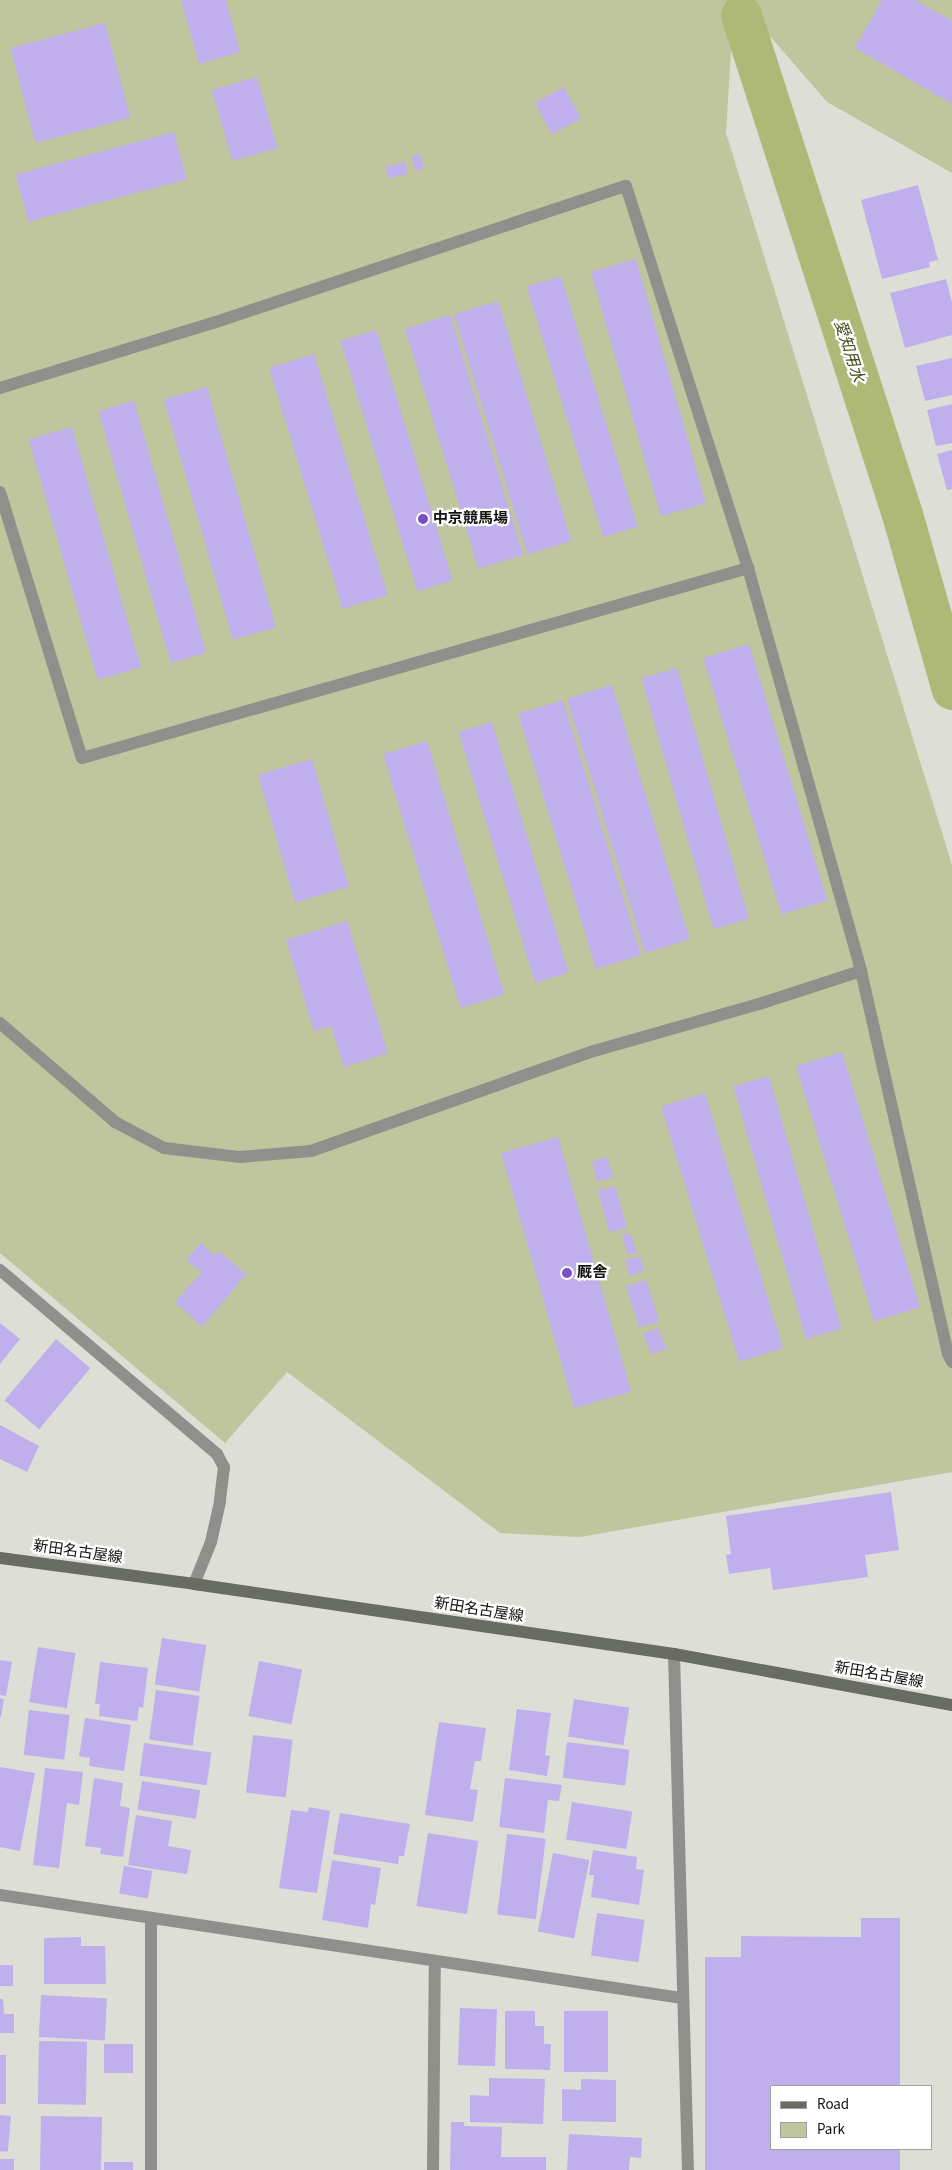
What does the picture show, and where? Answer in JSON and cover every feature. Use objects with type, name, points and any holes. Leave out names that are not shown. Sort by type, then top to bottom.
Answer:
[{"type":"main road","name":"新田名古屋線","points":[[0,1558],[194,1584],[674,1654],[952,1705]]},
{"type":"street","points":[[0,388],[213,323],[626,186],[748,568],[862,972],[945,1345],[952,1362]]},
{"type":"street","points":[[0,492],[82,758],[748,568]]},
{"type":"street","points":[[0,1023],[114,1122],[164,1148],[240,1157],[312,1151],[594,1051],[862,972]]},
{"type":"street","points":[[0,1270],[217,1454],[224,1467],[220,1502],[211,1542],[194,1584]]},
{"type":"street","points":[[674,1654],[688,2170]]},
{"type":"street","points":[[0,1895],[682,1998]]},
{"type":"street","points":[[151,1918],[151,2170]]},
{"type":"street","points":[[433,2170],[435,1961]]},
{"type":"green space","name":"中京競馬場","points":[[0,0],[952,0],[952,173],[827,102],[749,12],[733,18],[726,133],[952,865],[952,1472],[580,1537],[500,1533],[287,1372],[225,1443],[0,1253]]},
{"type":"building","points":[[181,0],[226,0],[240,52],[199,64]]},
{"type":"building","points":[[882,0],[915,0],[952,21],[952,104],[855,48]]},
{"type":"building","points":[[105,23],[130,118],[36,143],[10,48]]},
{"type":"building","points":[[257,77],[277,148],[232,161],[212,90]]},
{"type":"building","points":[[564,87],[581,119],[552,134],[535,102]]},
{"type":"building","points":[[174,132],[187,179],[28,222],[16,174]]},
{"type":"building","points":[[420,154],[424,168],[415,171],[411,156]]},
{"type":"building","points":[[405,162],[408,174],[388,178],[386,167]]},
{"type":"building","points":[[918,185],[938,260],[929,262],[930,267],[882,279],[861,200]]},
{"type":"building","points":[[636,259],[706,503],[661,516],[591,272]]},
{"type":"building","points":[[561,276],[638,527],[603,537],[527,287]]},
{"type":"building","points":[[946,279],[952,302],[952,335],[905,348],[890,293]]},
{"type":"building","points":[[498,301],[571,541],[527,554],[454,314]]},
{"type":"building","points":[[450,315],[523,555],[478,569],[405,329]]},
{"type":"building","points":[[376,330],[453,581],[417,591],[341,341]]},
{"type":"building","points":[[314,354],[388,595],[343,609],[269,368]]},
{"type":"building","points":[[952,358],[952,395],[925,401],[916,366]]},
{"type":"building","points":[[207,387],[276,627],[233,640],[164,399]]},
{"type":"building","points":[[134,401],[206,653],[171,663],[98,411]]},
{"type":"building","points":[[952,404],[952,443],[936,446],[927,410]]},
{"type":"building","points":[[72,427],[141,667],[98,680],[29,439]]},
{"type":"building","points":[[952,450],[952,489],[947,490],[937,454]]},
{"type":"building","points":[[749,644],[827,900],[781,914],[703,658]]},
{"type":"building","points":[[677,668],[749,919],[713,929],[641,678]]},
{"type":"building","points":[[612,685],[690,939],[645,953],[567,699]]},
{"type":"building","points":[[563,700],[641,955],[596,969],[518,714]]},
{"type":"building","points":[[492,722],[569,973],[535,983],[459,732]]},
{"type":"building","points":[[427,741],[504,994],[460,1008],[383,754]]},
{"type":"building","points":[[312,759],[349,887],[295,902],[258,774]]},
{"type":"building","points":[[347,921],[388,1053],[344,1067],[331,1026],[314,1031],[286,940]]},
{"type":"building","points":[[842,1052],[920,1307],[874,1321],[796,1066]]},
{"type":"building","points":[[769,1076],[841,1329],[806,1339],[733,1086]]},
{"type":"building","points":[[705,1093],[783,1348],[739,1362],[661,1106]]},
{"type":"building","name":"厩舎","points":[[558,1137],[631,1392],[574,1408],[501,1153]]},
{"type":"building","points":[[607,1157],[613,1177],[598,1182],[592,1162]]},
{"type":"building","points":[[615,1186],[627,1227],[610,1232],[598,1191]]},
{"type":"building","points":[[630,1233],[637,1252],[628,1255],[622,1235]]},
{"type":"building","points":[[201,1243],[215,1256],[219,1251],[246,1274],[202,1327],[175,1302],[202,1272],[186,1260]]},
{"type":"building","points":[[640,1256],[644,1272],[629,1275],[625,1260]]},
{"type":"building","points":[[646,1280],[659,1321],[639,1327],[626,1286]]},
{"type":"building","points":[[0,1323],[20,1339],[0,1364]]},
{"type":"building","points":[[658,1328],[666,1348],[651,1354],[643,1334]]},
{"type":"building","points":[[56,1339],[90,1368],[39,1429],[5,1400]]},
{"type":"building","points":[[0,1425],[39,1446],[27,1472],[0,1459]]},
{"type":"building","points":[[891,1492],[899,1550],[865,1555],[868,1577],[773,1590],[770,1568],[729,1574],[726,1555],[731,1554],[726,1516]]},
{"type":"building","points":[[162,1638],[206,1645],[199,1691],[155,1684]]},
{"type":"building","points":[[38,1647],[76,1653],[67,1708],[29,1702]]},
{"type":"building","points":[[0,1660],[12,1662],[6,1696],[0,1695]]},
{"type":"building","points":[[259,1661],[302,1669],[292,1724],[248,1716]]},
{"type":"building","points":[[100,1662],[148,1668],[143,1708],[139,1707],[137,1721],[99,1716],[100,1704],[95,1704]]},
{"type":"building","points":[[156,1690],[200,1696],[193,1746],[149,1740]]},
{"type":"building","points":[[0,1698],[4,1699],[1,1717],[0,1717]]},
{"type":"building","points":[[574,1699],[629,1708],[623,1745],[568,1737]]},
{"type":"building","points":[[517,1709],[551,1713],[545,1755],[550,1756],[547,1776],[509,1770]]},
{"type":"building","points":[[29,1710],[70,1715],[64,1760],[24,1755]]},
{"type":"building","points":[[85,1718],[131,1725],[124,1771],[89,1766],[90,1758],[79,1756]]},
{"type":"building","points":[[439,1722],[486,1728],[481,1761],[475,1761],[470,1789],[478,1790],[473,1822],[425,1815]]},
{"type":"building","points":[[253,1735],[293,1740],[286,1797],[246,1793]]},
{"type":"building","points":[[567,1742],[630,1750],[625,1785],[563,1778]]},
{"type":"building","points":[[144,1743],[211,1752],[207,1785],[139,1776]]},
{"type":"building","points":[[0,1767],[35,1773],[20,1851],[0,1847]]},
{"type":"building","points":[[45,1768],[83,1772],[79,1805],[67,1803],[59,1868],[33,1865]]},
{"type":"building","points":[[94,1778],[123,1783],[120,1806],[130,1808],[123,1857],[100,1854],[101,1848],[85,1846]]},
{"type":"building","points":[[505,1778],[562,1785],[559,1801],[548,1800],[544,1833],[499,1827]]},
{"type":"building","points":[[142,1781],[200,1790],[196,1819],[137,1810]]},
{"type":"building","points":[[572,1802],[632,1812],[626,1849],[566,1840]]},
{"type":"building","points":[[309,1807],[330,1811],[317,1893],[279,1888],[291,1810],[308,1812]]},
{"type":"building","points":[[340,1813],[410,1824],[404,1856],[399,1856],[398,1864],[333,1854]]},
{"type":"building","points":[[136,1815],[172,1821],[168,1846],[191,1850],[187,1874],[128,1865]]},
{"type":"building","points":[[428,1833],[478,1841],[467,1914],[416,1906]]},
{"type":"building","points":[[507,1834],[546,1839],[536,1919],[497,1914]]},
{"type":"building","points":[[593,1850],[637,1857],[636,1869],[644,1870],[639,1905],[591,1897],[594,1875],[589,1875]]},
{"type":"building","points":[[553,1853],[589,1860],[574,1939],[538,1932]]},
{"type":"building","points":[[332,1860],[381,1868],[375,1905],[371,1904],[368,1928],[322,1920]]},
{"type":"building","points":[[124,1866],[153,1871],[148,1899],[119,1894]]},
{"type":"building","points":[[597,1913],[645,1920],[639,1962],[591,1956]]},
{"type":"building","points":[[861,1918],[900,1918],[900,2085],[770,2085],[770,2150],[900,2150],[900,2170],[705,2170],[705,1957],[741,1957],[741,1936],[861,1937]]},
{"type":"building","points":[[81,1937],[81,1946],[105,1946],[106,1984],[44,1984],[44,1938]]},
{"type":"building","points":[[0,1965],[13,1965],[13,1986],[0,1986]]},
{"type":"building","points":[[41,1995],[107,1998],[105,2040],[39,2037]]},
{"type":"building","points":[[0,1999],[3,1999],[4,2014],[14,2014],[14,2033],[0,2033]]},
{"type":"building","points":[[460,2008],[497,2009],[495,2066],[458,2065]]},
{"type":"building","points":[[505,2011],[535,2011],[535,2026],[544,2026],[544,2044],[551,2044],[550,2070],[505,2069]]},
{"type":"building","points":[[564,2011],[608,2011],[608,2072],[564,2072]]},
{"type":"building","points":[[39,2041],[87,2042],[86,2105],[38,2104]]},
{"type":"building","points":[[104,2044],[133,2044],[133,2073],[104,2073]]},
{"type":"building","points":[[0,2055],[6,2055],[6,2104],[0,2104]]},
{"type":"building","points":[[489,2078],[545,2079],[543,2124],[470,2122],[470,2095],[489,2096]]},
{"type":"building","points":[[581,2079],[616,2080],[616,2122],[562,2121],[562,2089],[581,2090]]},
{"type":"building","points":[[0,2115],[11,2116],[8,2152],[0,2151]]},
{"type":"building","points":[[41,2116],[102,2117],[101,2170],[40,2170]]},
{"type":"building","points":[[451,2122],[464,2122],[464,2126],[502,2127],[501,2157],[546,2157],[546,2170],[450,2170]]},
{"type":"building","points":[[569,2134],[642,2138],[641,2158],[630,2157],[629,2170],[567,2170]]},
{"type":"building","points":[[0,2159],[14,2159],[14,2170],[0,2170]]},
{"type":"building","points":[[104,2162],[133,2162],[133,2170],[104,2170]]},
{"type":"waterway","name":"愛知用水","points":[[741,15],[902,514],[952,689]]},
{"type":"place","name":"中京競馬場","points":[[423,519]]},
{"type":"place","name":"厩舎","points":[[567,1273]]}]
